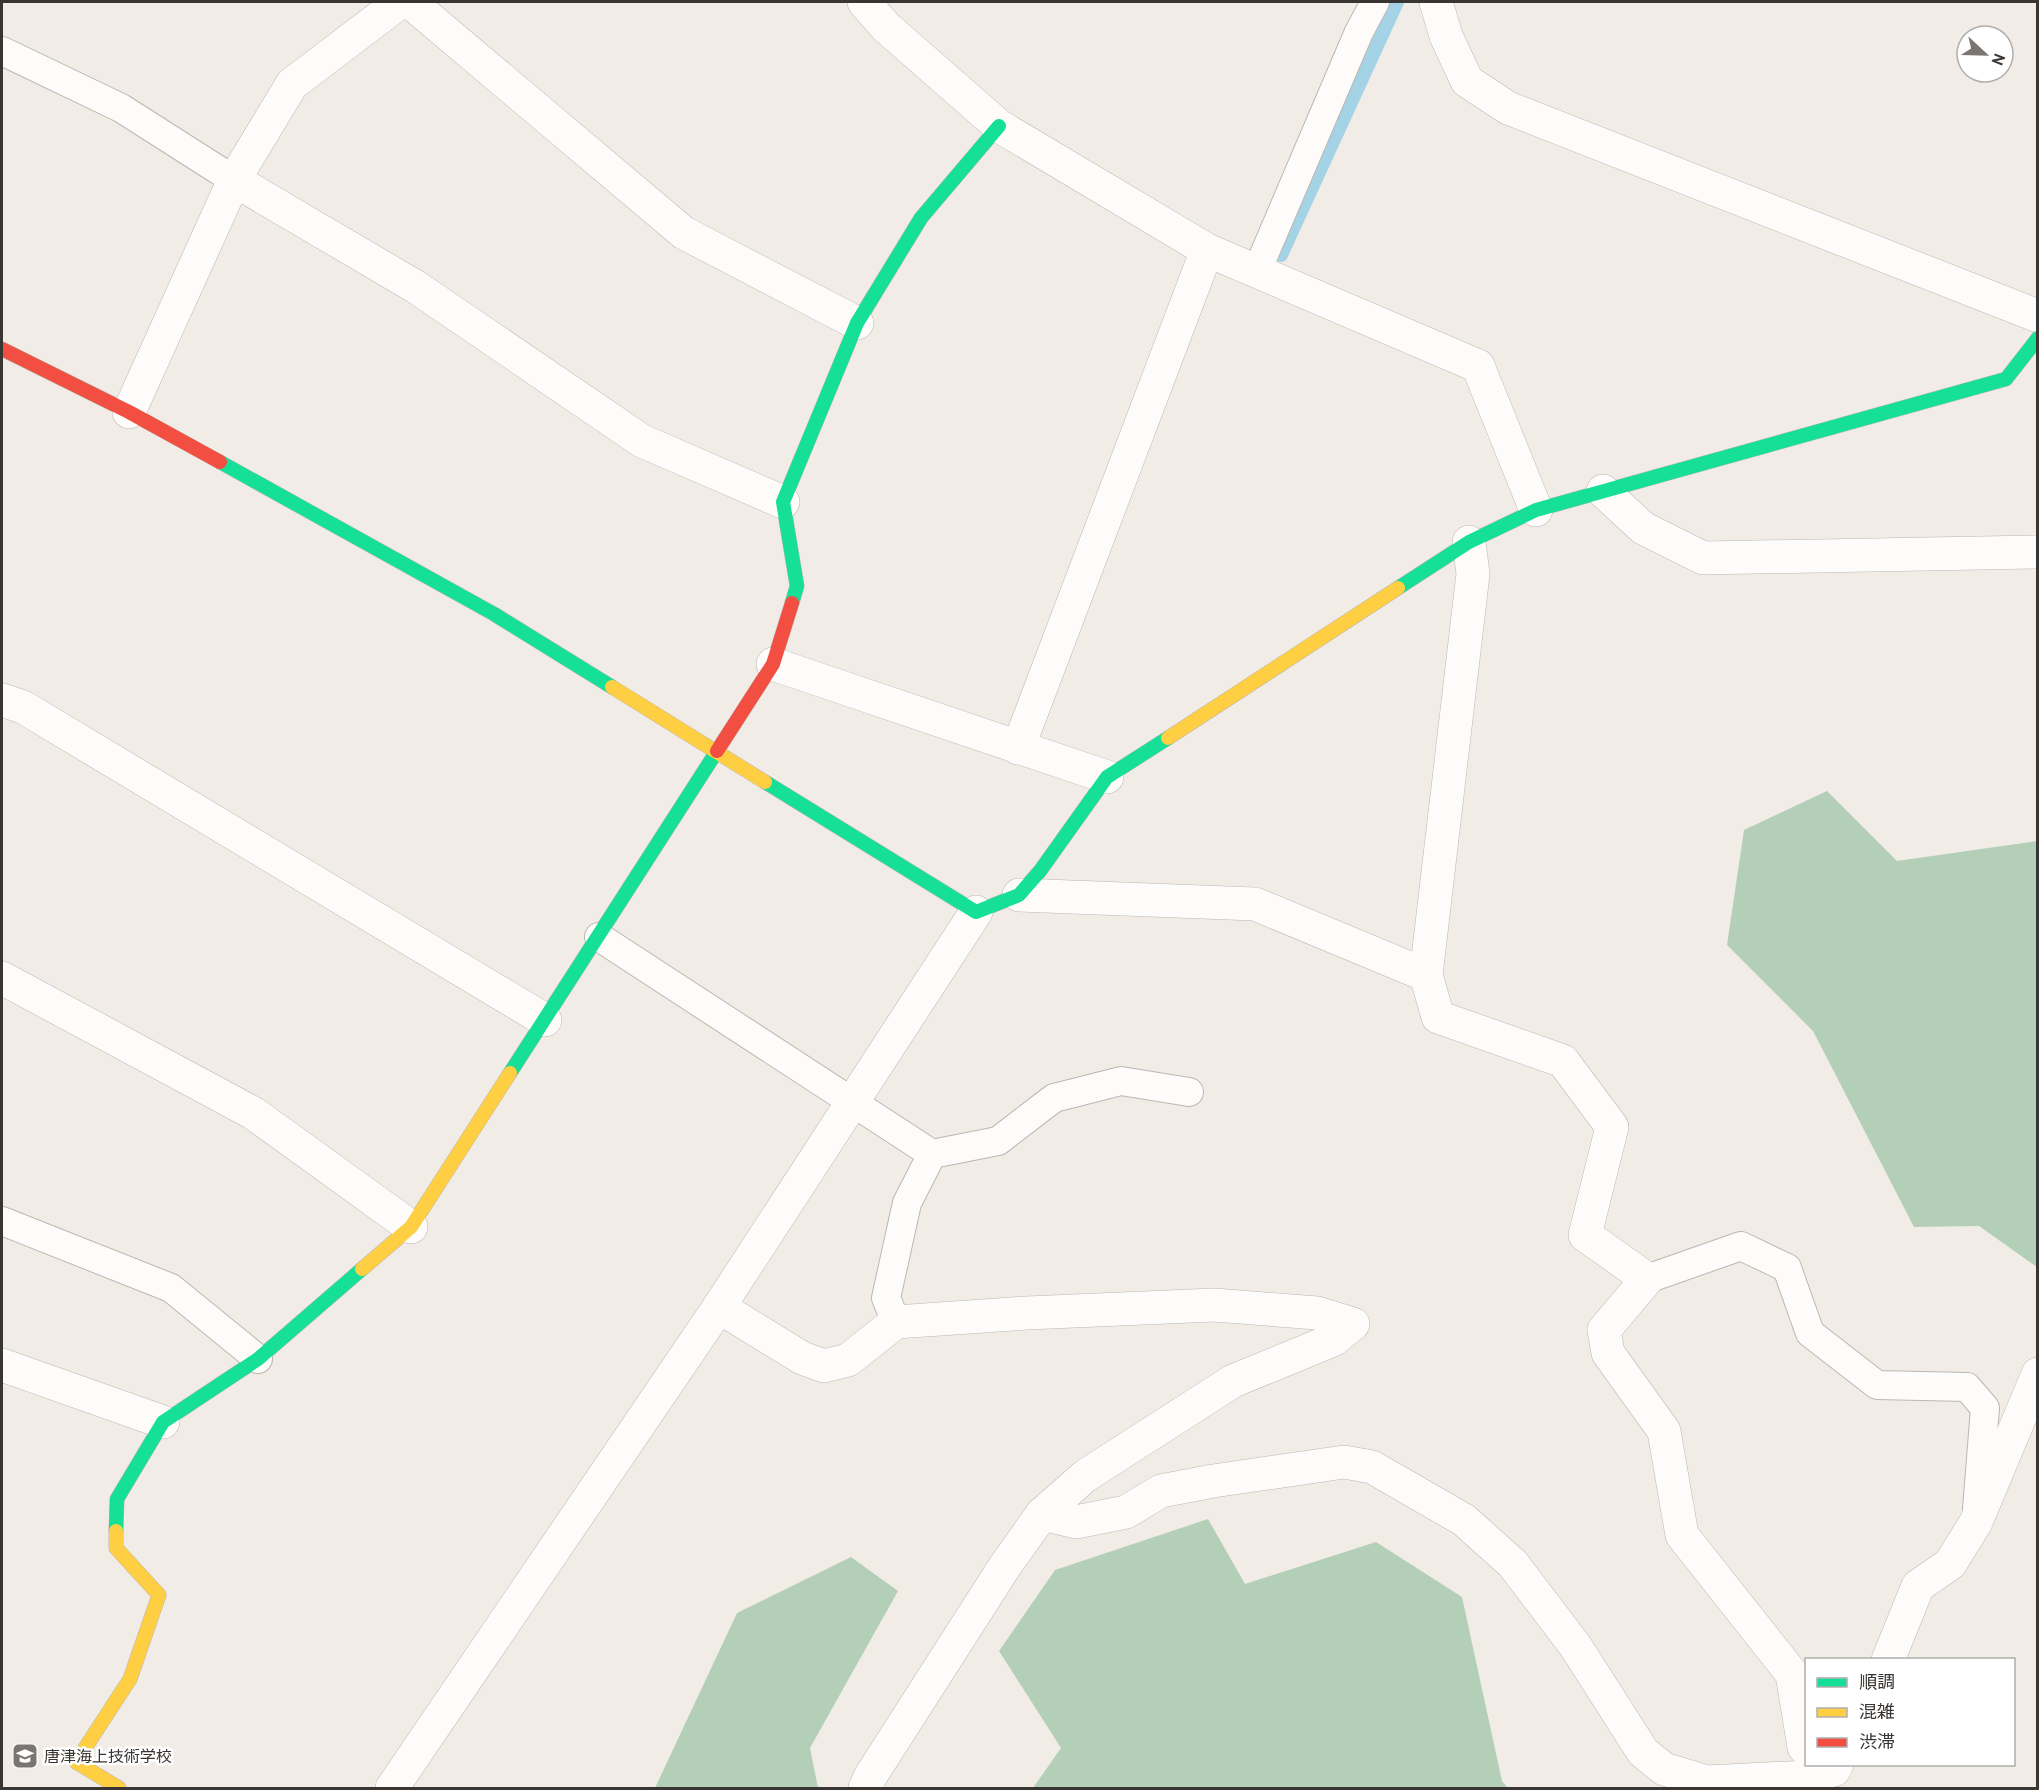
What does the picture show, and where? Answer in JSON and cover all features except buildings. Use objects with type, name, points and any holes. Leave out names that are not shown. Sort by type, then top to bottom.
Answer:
[{"type":"street","points":[[129,412],[234,180],[292,84],[400,2]]},
{"type":"street","points":[[410,2],[684,233],[857,323]]},
{"type":"street","points":[[864,2],[886,27],[999,126],[1207,250],[1478,366],[1536,510]]},
{"type":"street","points":[[1436,2],[1446,36],[1467,81],[1508,108],[2037,316]]},
{"type":"street","points":[[119,1788],[76,1762],[130,1679],[159,1595],[116,1548],[117,1499],[162,1422],[258,1359],[411,1227],[599,937],[773,664],[797,586],[783,502],[857,323],[921,218],[999,126]]},
{"type":"street","points":[[234,180],[416,286],[642,441],[783,502]]},
{"type":"street","points":[[1018,748],[1207,250]]},
{"type":"street","points":[[1018,895],[1040,871],[1107,777],[1469,542],[1536,510],[2006,379],[2037,338]]},
{"type":"street","points":[[2,349],[129,412],[494,614],[976,912]]},
{"type":"street","points":[[1603,491],[1643,528],[1703,558],[2037,552]]},
{"type":"street","points":[[1469,542],[1473,574],[1426,975],[1438,1017],[1563,1061],[1612,1127],[1586,1235],[1647,1279],[1604,1330],[1608,1353],[1664,1431],[1682,1535],[1792,1674],[1805,1748]]},
{"type":"street","points":[[773,664],[1107,777]]},
{"type":"street","points":[[2,700],[23,707],[545,1020]]},
{"type":"street","points":[[392,1788],[719,1307],[976,912],[1018,895],[1256,904],[1426,975]]},
{"type":"street","points":[[2,978],[252,1113],[411,1227]]},
{"type":"street","points":[[719,1307],[802,1358],[824,1366],[848,1360],[896,1322],[1027,1313],[1214,1305],[1317,1313],[1353,1324],[1333,1340],[1233,1381],[1085,1476],[1042,1514],[1005,1566],[865,1788]]},
{"type":"street","points":[[2,1365],[162,1422]]},
{"type":"street","points":[[1888,1658],[1918,1586],[1950,1564],[1976,1522],[2037,1374]]},
{"type":"street","points":[[1042,1514],[1076,1522],[1126,1512],[1161,1491],[1213,1481],[1344,1462],[1372,1467],[1464,1520],[1513,1564],[1576,1647],[1643,1752],[1664,1769],[1707,1782],[1808,1777],[1833,1766]]},
{"type":"lane","points":[[1257,271],[1359,32],[1375,2]]},
{"type":"lane","points":[[2,51],[121,108],[234,180]]},
{"type":"lane","points":[[599,937],[932,1154],[998,1141],[1054,1098],[1121,1081],[1189,1092]]},
{"type":"lane","points":[[896,1322],[886,1298],[907,1203],[932,1154]]},
{"type":"lane","points":[[2,1221],[171,1288],[258,1359]]},
{"type":"lane","points":[[1647,1279],[1741,1246],[1787,1268],[1810,1333],[1877,1384],[1967,1387],[1985,1408],[1976,1522]]},
{"type":"green space","points":[[1827,791],[1897,861],[2037,841],[2037,1267],[1979,1226],[1914,1227],[1813,1031],[1727,945],[1744,830]]},
{"type":"green space","points":[[1208,1519],[1245,1584],[1376,1542],[1462,1597],[1502,1781],[1508,1788],[1033,1788],[1061,1748],[999,1651],[1055,1570]]},
{"type":"green space","points":[[851,1557],[898,1591],[810,1748],[818,1788],[655,1788],[737,1613]]},
{"type":"waterway","points":[[1281,255],[1397,2]]},
{"type":"traffic: fast","points":[[792,603],[797,586],[783,502],[857,323],[921,218],[999,126]]},
{"type":"traffic: fast","points":[[1398,588],[1469,542],[1536,510],[2006,379],[2038,338]]},
{"type":"traffic: fast","points":[[220,462],[494,614],[612,687]]},
{"type":"traffic: fast","points":[[765,782],[976,912],[1019,895],[1040,871],[1107,777],[1168,738]]},
{"type":"traffic: fast","points":[[510,1073],[717,751]]},
{"type":"traffic: fast","points":[[116,1531],[117,1499],[163,1422],[258,1359],[362,1269]]},
{"type":"traffic: slow","points":[[1168,738],[1398,588]]},
{"type":"traffic: slow","points":[[612,687],[765,782]]},
{"type":"traffic: slow","points":[[362,1269],[411,1227],[510,1073]]},
{"type":"traffic: slow","points":[[116,1531],[116,1548],[159,1595],[130,1679],[76,1762],[119,1788]]},
{"type":"traffic: jam","points":[[2,349],[129,412],[220,462]]},
{"type":"traffic: jam","points":[[717,751],[773,664],[792,603]]},
{"type":"place","name":"唐津海上技術学校","points":[[25,1756]]}]
